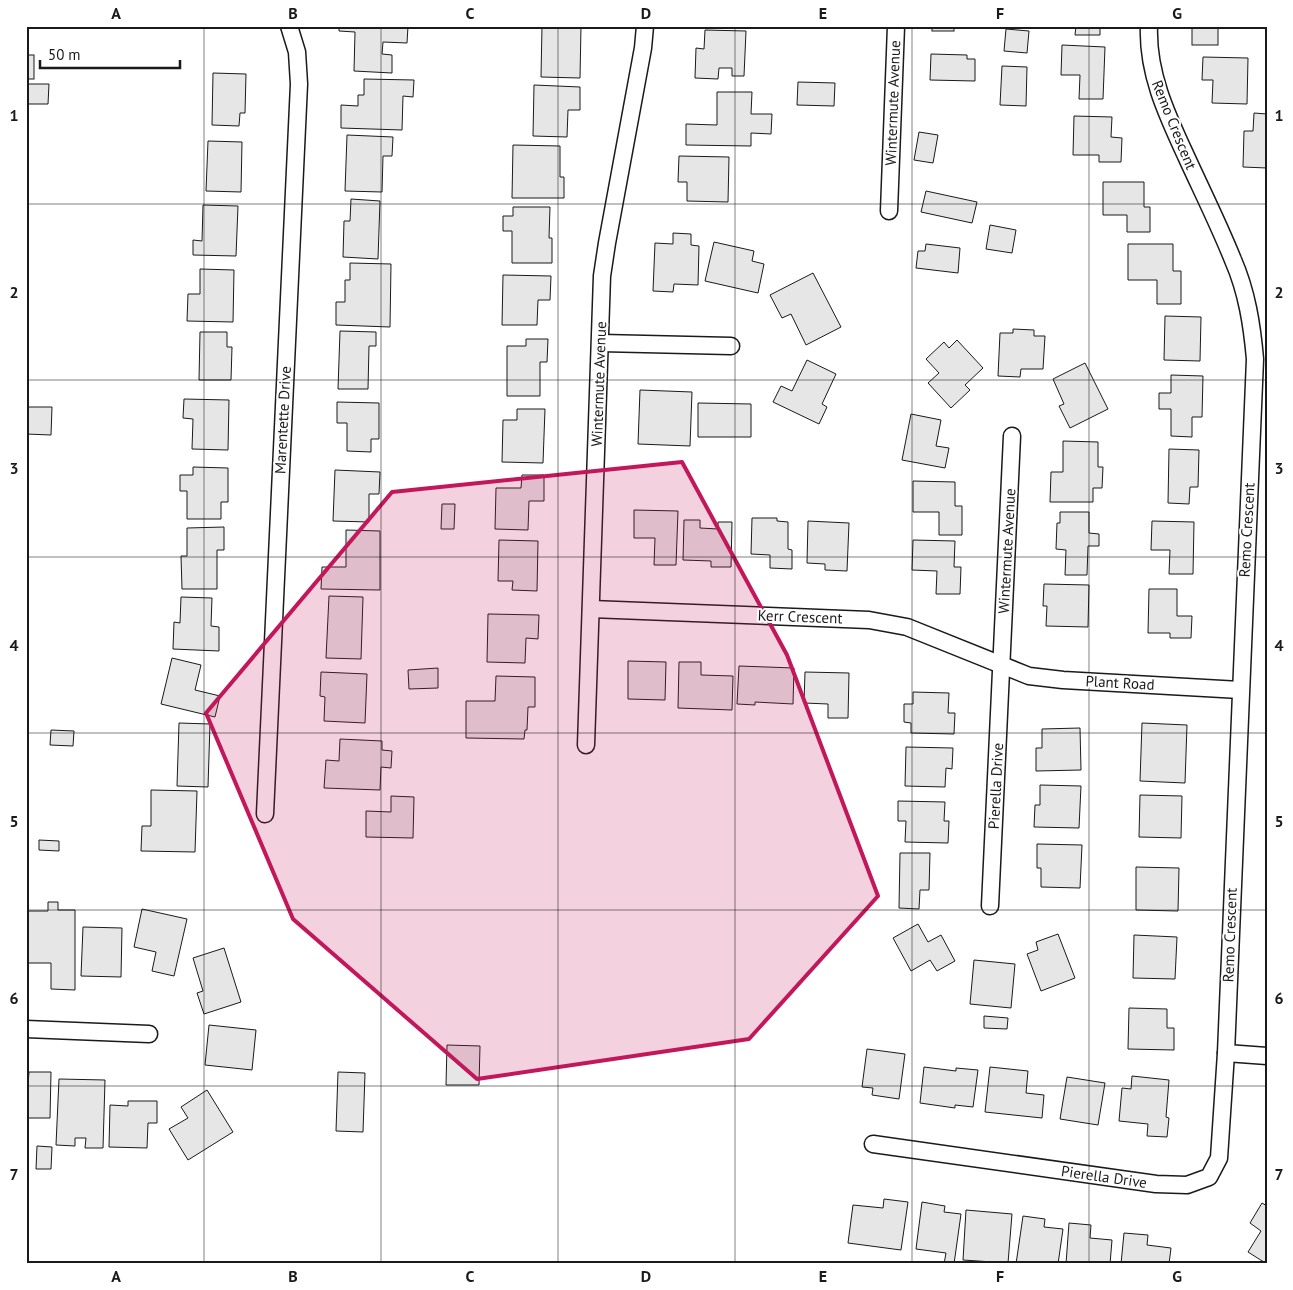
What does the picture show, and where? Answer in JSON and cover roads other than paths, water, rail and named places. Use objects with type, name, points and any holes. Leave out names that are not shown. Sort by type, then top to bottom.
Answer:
[{"type":"street","name":"Marentette Drive","points":[[265,814],[299,84],[297,52],[289,26]]},
{"type":"street","name":"Wintermute Avenue","points":[[586,745],[602,276],[637,85],[645,26]]},
{"type":"street","name":"Wintermute Avenue","points":[[889,210],[896,26]]},
{"type":"street","name":"Remo Crescent","points":[[1149,26],[1148,39],[1151,64],[1168,118],[1234,261],[1246,294],[1252,326],[1254,376],[1226,1053]]},
{"type":"street","points":[[601,343],[731,346]]},
{"type":"street","name":"Wintermute Avenue","points":[[1001,666],[1012,436]]},
{"type":"street","name":"Kerr Crescent","points":[[591,609],[869,620],[907,627],[1001,666]]},
{"type":"street","name":"Plant Road","points":[[1001,666],[1029,676],[1062,680],[1240,690]]},
{"type":"street","name":"Pierella Drive","points":[[990,906],[1001,666]]},
{"type":"street","points":[[26,1029],[149,1034]]},
{"type":"street","points":[[1226,1053],[1267,1056]]},
{"type":"street","name":"Pierella Drive","points":[[873,1144],[1156,1184],[1186,1185],[1209,1177],[1220,1158],[1226,1053]]},
{"type":"railway","points":[[26,1263],[30,1264]]}]
